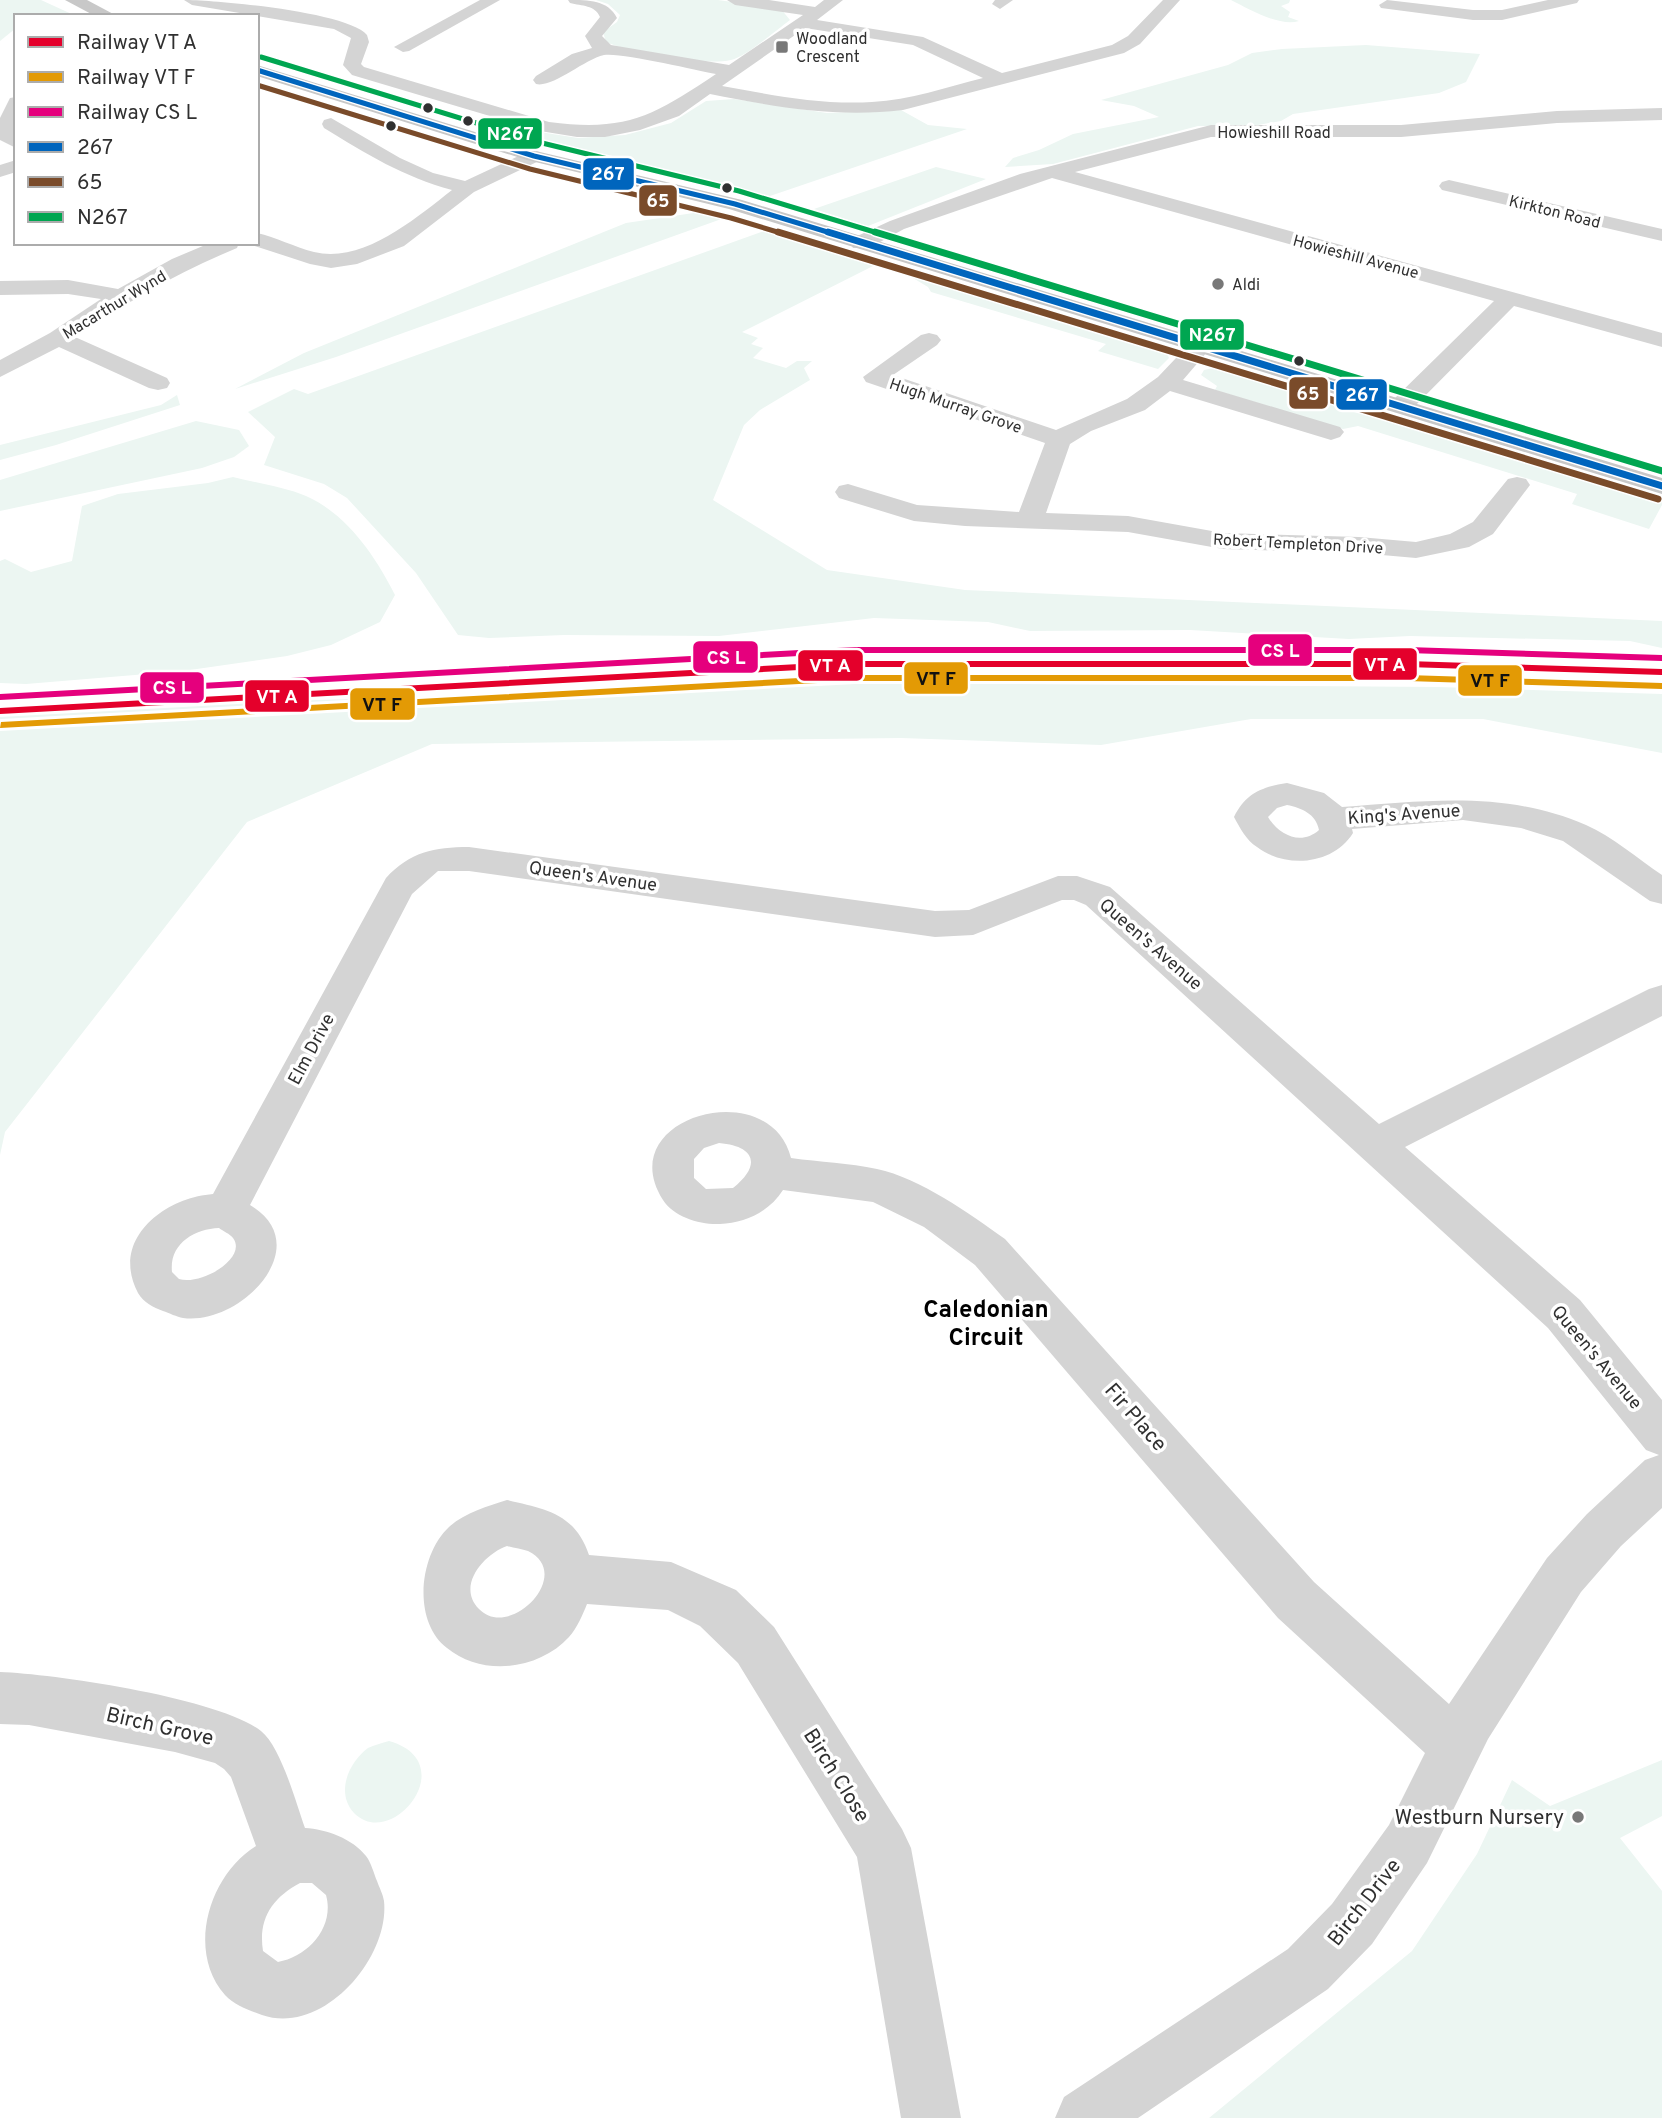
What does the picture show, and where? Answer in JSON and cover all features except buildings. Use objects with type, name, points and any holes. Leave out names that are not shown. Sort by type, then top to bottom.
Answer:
[{"type":"main road","points":[[73,0],[104,14]]},
{"type":"main road","points":[[259,71],[534,156],[734,204],[1662,486]]},
{"type":"street","points":[[197,0],[348,28],[359,36],[360,41],[353,68],[547,127],[605,131],[653,120],[672,112],[710,89],[835,0]]},
{"type":"street","points":[[403,47],[492,0]]},
{"type":"street","points":[[576,0],[599,5],[607,11],[609,18],[593,36],[597,44],[606,49],[732,71]]},
{"type":"street","points":[[735,0],[917,41],[1000,79]]},
{"type":"street","points":[[710,89],[801,106],[872,108],[903,104],[1118,49],[1134,40],[1172,0]]},
{"type":"street","points":[[1387,5],[1473,15],[1502,15],[1571,0]]},
{"type":"street","points":[[259,27],[285,34]]},
{"type":"street","points":[[542,80],[578,58],[606,49]]},
{"type":"street","points":[[348,99],[389,81]]},
{"type":"street","points":[[14,107],[3,134],[14,141]]},
{"type":"street","name":"Howieshill Road","points":[[861,243],[897,225],[1049,171],[1211,131],[1401,131],[1557,117],[1662,114]]},
{"type":"street","points":[[331,124],[393,162],[426,177],[467,188]]},
{"type":"street","points":[[259,240],[310,258],[331,261],[349,259],[396,241],[467,188],[534,156]]},
{"type":"street","name":"Howieshill Avenue","points":[[1049,171],[1662,340]]},
{"type":"street","name":"Kirkton Road","points":[[1449,186],[1662,235]]},
{"type":"street","name":"Macarthur Wynd","points":[[0,370],[58,338],[121,296],[180,264],[224,245]]},
{"type":"street","points":[[0,288],[68,287],[121,296]]},
{"type":"street","points":[[1402,405],[1510,298]]},
{"type":"street","points":[[58,338],[158,383]]},
{"type":"street","name":"Hugh Murray Grove","points":[[929,340],[875,377],[1060,440]]},
{"type":"street","points":[[1030,519],[1060,440],[1091,422],[1125,410],[1168,383],[1200,345]]},
{"type":"street","points":[[1168,383],[1331,432]]},
{"type":"street","name":"Robert Templeton Drive","points":[[848,492],[914,513],[965,518],[1128,524],[1223,541],[1345,544],[1416,550],[1459,541],[1483,528],[1517,485]]},
{"type":"street","name":"King's Avenue","points":[[1335,819],[1463,809],[1523,817],[1575,833],[1662,892]]},
{"type":"street","name":"Queen's Avenue","points":[[398,887],[417,866],[442,858],[469,859],[934,924],[972,922],[1058,888],[1077,888],[1098,896],[1377,1143],[1564,1314],[1662,1435]]},
{"type":"street","name":"Elm Drive","points":[[225,1210],[398,887]]},
{"type":"street","points":[[1377,1143],[1662,999]]},
{"type":"street","name":"Fir Place","points":[[772,1172],[879,1186],[939,1215],[990,1252],[1296,1600],[1455,1745]]},
{"type":"street","name":"Birch Drive","points":[[1085,2118],[1308,1969],[1352,1924],[1408,1844],[1455,1745],[1564,1575],[1604,1530],[1662,1476]]},
{"type":"street","name":"Birch Close","points":[[570,1578],[671,1586],[718,1608],[756,1645],[883,1848],[931,2118]]},
{"type":"street","name":"Birch Grove","points":[[0,1698],[29,1699],[213,1734],[243,1750],[256,1773],[288,1860]]},
{"type":"shaded area","points":[[0,0],[41,0],[72,14],[14,14],[14,30],[0,41]]},
{"type":"shaded area","points":[[596,0],[718,0],[781,9],[790,20],[738,58],[719,61],[686,60],[606,42],[603,32],[617,22],[620,15],[608,4]]},
{"type":"shaded area","points":[[1231,0],[1290,0],[1281,6],[1290,12],[1288,17],[1299,21],[1282,22]]},
{"type":"shaded area","points":[[1366,45],[1480,54],[1466,82],[1439,93],[1293,114],[1281,121],[1252,126],[1198,126],[1053,164],[1005,167],[1013,158],[1039,150],[1073,134],[1159,117],[1134,106],[1101,100],[1228,65],[1252,53]]},
{"type":"shaded area","points":[[734,99],[827,113],[901,110],[928,125],[967,129],[770,196],[499,131],[527,130],[578,138],[625,135],[671,123],[706,101]]},
{"type":"shaded area","points":[[936,167],[986,179],[868,226],[814,209]]},
{"type":"shaded area","points":[[707,211],[727,217],[336,357],[235,389],[304,353],[626,223]]},
{"type":"shaded area","points":[[767,230],[879,263],[742,332],[758,338],[751,344],[763,348],[753,358],[786,368],[797,361],[812,361],[804,368],[810,380],[760,410],[744,425],[713,500],[827,570],[965,590],[1662,621],[1662,648],[1630,641],[1410,636],[1349,639],[1190,630],[1030,631],[988,622],[874,618],[719,636],[564,635],[489,638],[458,635],[416,573],[347,498],[324,484],[264,465],[275,437],[248,412],[294,389],[308,394]]},
{"type":"shaded area","points":[[898,269],[1156,347],[1166,351],[1169,358],[1158,369],[1098,351],[1106,344],[931,292],[928,287]]},
{"type":"shaded area","points":[[1213,368],[1232,371],[1662,502],[1662,505],[1649,529],[1572,504],[1577,494],[1358,426],[1343,429],[1215,390],[1217,386],[1201,375],[1204,370]]},
{"type":"shaded area","points":[[177,395],[180,405],[0,460],[0,445],[161,405]]},
{"type":"shaded area","points":[[196,421],[239,430],[249,446],[234,457],[202,468],[0,511],[0,480]]},
{"type":"shaded area","points":[[233,477],[306,496],[321,504],[347,525],[379,566],[395,595],[380,622],[331,645],[287,656],[183,671],[26,684],[0,683],[0,561],[5,559],[31,572],[72,561],[82,506],[118,494],[208,483]]},
{"type":"shaded area","points":[[864,683],[1438,687],[1662,694],[1662,753],[1483,719],[1251,719],[1101,745],[901,738],[432,744],[247,822],[5,1132],[0,1155],[0,714],[121,706]]},
{"type":"shaded area","points":[[389,1741],[410,1752],[420,1766],[421,1783],[414,1799],[402,1812],[387,1821],[370,1822],[355,1814],[349,1806],[346,1779],[361,1754],[368,1748]]},
{"type":"shaded area","points":[[1662,1760],[1662,1816],[1620,1838],[1662,1891],[1662,2118],[1209,2118],[1412,1951],[1477,1854],[1512,1780],[1550,1806]]},
{"type":"transit line","name":"N267","points":[[261,57],[538,142],[739,191],[1662,471]]},
{"type":"transit line","name":"267","points":[[259,71],[534,156],[735,204],[1662,486]]},
{"type":"transit line","name":"65","points":[[259,86],[530,169],[731,218],[1658,499]]},
{"type":"transit line","points":[[0,697],[855,650],[1407,650],[1662,658]]},
{"type":"transit line","points":[[0,711],[855,664],[1407,664],[1662,672]]},
{"type":"transit line","points":[[1,725],[855,678],[1407,678],[1662,686]]},
{"type":"place","name":"Woodland Crescent","points":[[782,47]]},
{"type":"place","name":"Aldi","points":[[1218,284]]},
{"type":"place","name":"Westburn Nursery","points":[[1578,1817]]},
{"type":"district","name":"Caledonian Circuit","points":[[986,1323]]}]
